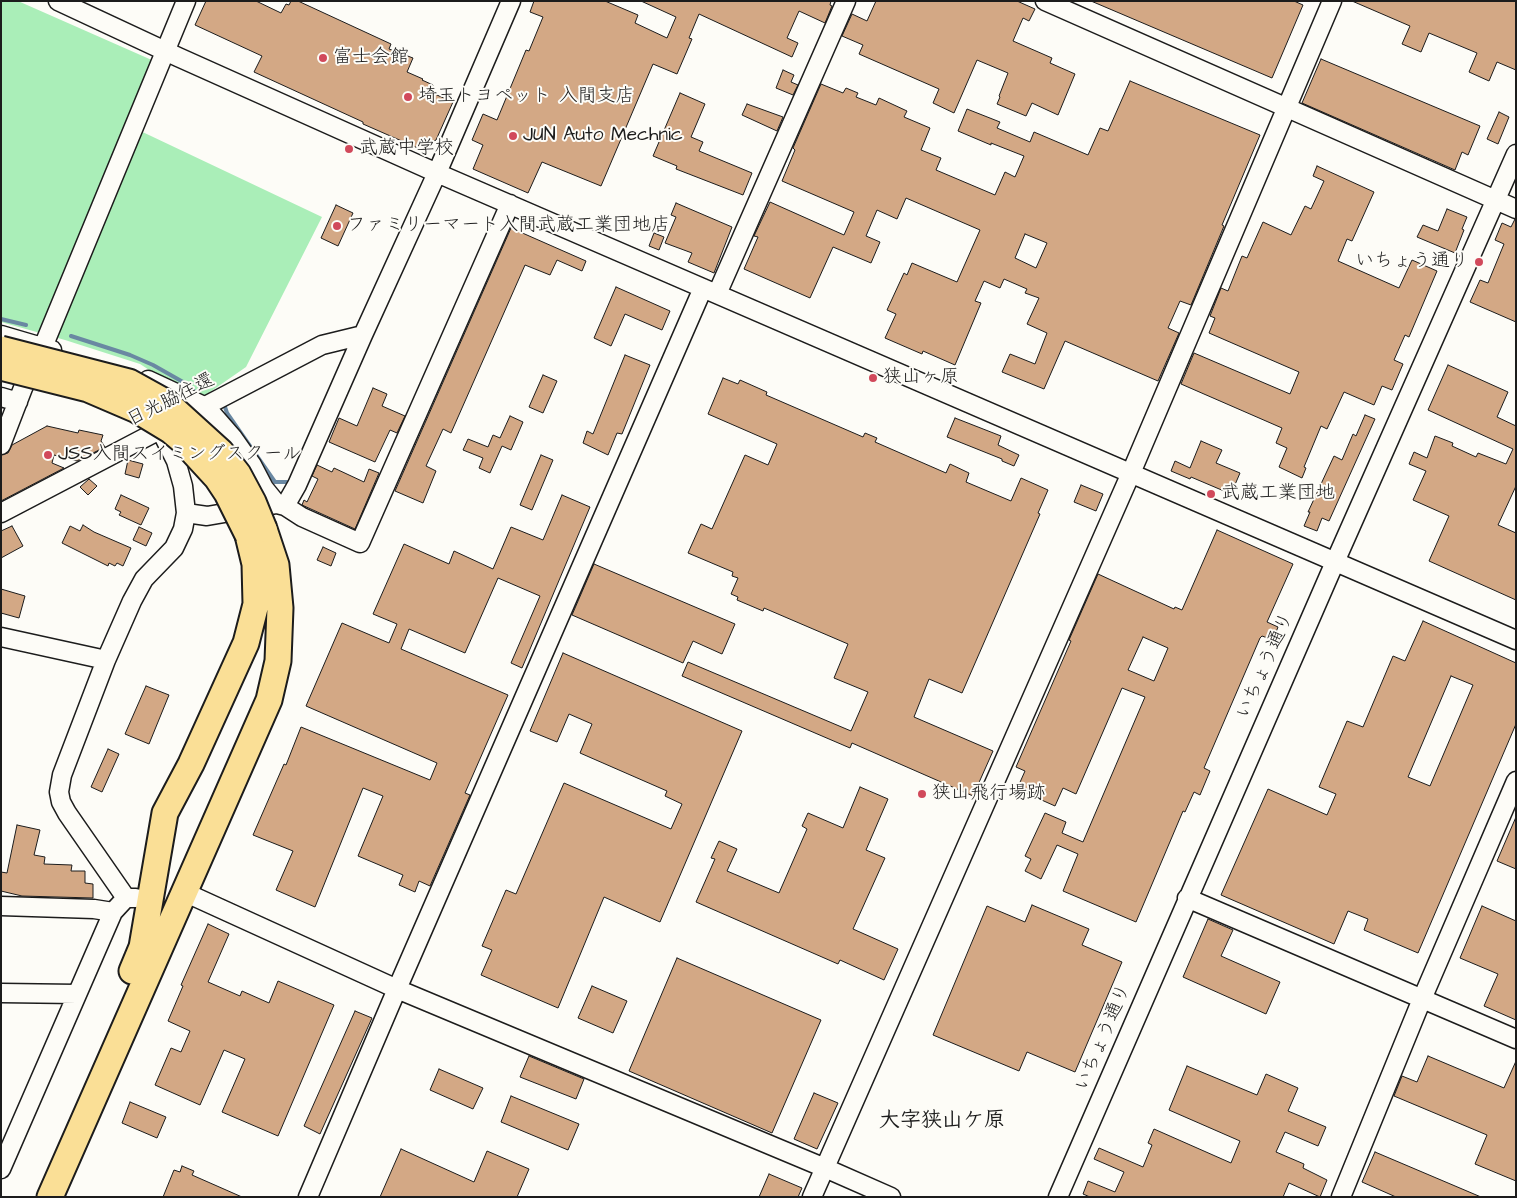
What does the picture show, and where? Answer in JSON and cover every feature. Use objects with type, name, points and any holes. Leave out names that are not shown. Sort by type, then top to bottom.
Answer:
[{"type":"highway","points":[[1,349],[129,382],[167,403],[220,452],[238,474],[250,495],[256,532],[256,604],[246,643],[191,764],[165,813],[142,947],[37,1197]]},
{"type":"highway","points":[[1,367],[88,389],[137,410],[170,430],[183,441],[217,478],[236,509],[256,532],[276,565],[280,608],[278,661],[268,700],[50,1197]]},
{"type":"street","points":[[58,1],[166,52],[510,204],[1516,640]]},
{"type":"street","points":[[1,445],[10,400],[23,388],[43,347],[186,1]]},
{"type":"street","points":[[186,513],[207,516],[281,505],[298,485],[511,1]]},
{"type":"street","points":[[308,1197],[397,989],[710,291],[846,1]]},
{"type":"street","points":[[1045,1],[1516,209]]},
{"type":"street","points":[[812,1197],[1131,474],[1332,1]]},
{"type":"street","name":"いちょう通り","points":[[1058,1197],[1335,562],[1516,154]]},
{"type":"street","points":[[1,335],[135,374],[206,407],[233,438],[252,465],[264,488],[281,505],[360,543],[510,204]]},
{"type":"street","name":"日光脇往還","points":[[1,513],[322,345],[363,335]]},
{"type":"street","points":[[1,1168],[113,912],[131,898],[67,813],[61,802],[59,792],[62,775],[106,660],[139,588],[144,579],[174,548],[180,536],[186,513],[183,486],[176,461],[160,429]]},
{"type":"street","points":[[1,637],[106,660]]},
{"type":"street","points":[[1341,1197],[1422,999],[1516,781]]},
{"type":"street","points":[[195,897],[397,989],[891,1197]]},
{"type":"street","points":[[1188,898],[1516,1040]]},
{"type":"street","points":[[1,906],[94,909],[113,912]]},
{"type":"street","points":[[1,993],[77,994]]},
{"type":"green space","points":[[1,1],[18,1],[154,61],[132,127],[322,217],[246,367],[197,401],[140,364],[1,322]]},
{"type":"building","points":[[206,1],[256,1],[281,13],[286,4],[289,5],[291,1],[298,1],[391,44],[389,49],[413,58],[407,72],[433,85],[430,92],[453,102],[436,140],[420,149],[254,72],[262,56],[195,25]]},
{"type":"building","points":[[534,1],[605,1],[638,15],[635,23],[667,38],[676,17],[641,1],[831,1],[830,5],[832,6],[825,23],[799,11],[787,38],[798,43],[792,57],[699,14],[689,38],[692,39],[677,74],[653,64],[601,186],[542,162],[528,193],[473,169],[483,145],[472,140],[483,114],[497,120],[526,50],[529,51],[543,17],[530,12]]},
{"type":"building","points":[[876,1],[1017,1],[1035,9],[1029,21],[1023,18],[1013,41],[1052,58],[1050,63],[1075,74],[1058,115],[1032,103],[1026,116],[997,104],[1008,73],[977,60],[954,113],[933,103],[939,89],[859,54],[863,45],[842,36],[852,14],[867,21]]},
{"type":"building","points":[[1091,1],[1294,1],[1303,5],[1272,78]]},
{"type":"building","points":[[1352,1],[1516,1],[1516,70],[1497,62],[1489,81],[1469,72],[1477,53],[1429,33],[1421,52],[1402,44],[1410,26]]},
{"type":"building","points":[[1321,59],[1480,126],[1468,155],[1462,152],[1455,170],[1302,103]]},
{"type":"building","points":[[783,70],[794,75],[791,82],[798,85],[793,95],[776,88]]},
{"type":"building","points":[[1130,81],[1260,135],[1191,305],[1180,301],[1168,328],[1179,333],[1158,381],[1065,341],[1044,389],[1002,372],[1010,354],[1035,364],[1047,333],[1027,324],[1039,298],[1025,293],[1027,289],[1004,279],[1000,288],[984,281],[975,301],[981,303],[955,365],[923,351],[922,354],[885,338],[896,314],[887,310],[904,273],[907,275],[912,263],[957,282],[980,230],[906,198],[897,219],[877,210],[866,236],[880,242],[871,263],[833,247],[810,298],[744,269],[758,237],[754,236],[770,202],[844,235],[854,212],[782,181],[795,150],[793,148],[821,84],[843,93],[846,88],[858,93],[856,97],[876,105],[879,98],[907,111],[904,117],[930,128],[921,150],[941,158],[936,170],[995,195],[1005,172],[1015,177],[1024,156],[958,131],[967,109],[1000,122],[997,128],[1030,142],[1034,132],[1088,155],[1100,128],[1108,131]],"holes":[[[1025,234],[1047,243],[1036,268],[1015,258]]]},
{"type":"building","points":[[680,93],[705,104],[691,137],[703,142],[699,151],[752,173],[743,195],[676,169],[677,166],[653,156]]},
{"type":"building","points":[[747,104],[783,117],[777,131],[742,115]]},
{"type":"building","points":[[1499,112],[1509,117],[1498,144],[1487,139]]},
{"type":"building","points":[[1317,166],[1374,192],[1352,241],[1347,239],[1338,261],[1399,288],[1412,260],[1437,271],[1409,337],[1405,335],[1394,360],[1403,364],[1392,390],[1382,386],[1374,405],[1344,392],[1327,429],[1321,426],[1304,467],[1306,468],[1302,478],[1279,467],[1287,448],[1276,443],[1282,428],[1181,384],[1194,353],[1290,394],[1299,372],[1209,333],[1215,318],[1210,316],[1221,288],[1228,291],[1242,256],[1247,258],[1263,222],[1291,235],[1305,206],[1311,209],[1324,181],[1313,176]]},
{"type":"building","points":[[676,203],[732,227],[714,273],[688,262],[692,253],[665,243],[676,217],[671,215]]},
{"type":"building","name":"ファミリーマート入間武蔵工業団地店","points":[[336,205],[353,213],[338,246],[321,238]]},
{"type":"building","points":[[1447,209],[1467,217],[1455,253],[1417,237],[1423,225],[1438,231]]},
{"type":"building","points":[[1515,219],[1516,322],[1470,302],[1480,280],[1488,283],[1504,244],[1495,240],[1502,223],[1511,227]]},
{"type":"building","points":[[511,228],[586,261],[582,271],[557,260],[550,275],[525,265],[451,433],[443,429],[426,466],[436,471],[423,503],[395,491]]},
{"type":"building","points":[[654,233],[664,237],[659,250],[649,246]]},
{"type":"building","points":[[616,287],[670,311],[662,330],[625,314],[611,346],[594,338]]},
{"type":"building","points":[[625,355],[650,365],[622,434],[617,433],[608,455],[583,443],[587,431],[593,434]]},
{"type":"building","points":[[1448,365],[1508,392],[1497,417],[1516,426],[1516,486],[1498,525],[1516,533],[1516,600],[1429,561],[1449,516],[1413,500],[1426,471],[1409,464],[1414,452],[1427,458],[1435,436],[1453,443],[1452,446],[1476,457],[1478,453],[1506,464],[1513,449],[1428,410]]},
{"type":"building","points":[[543,375],[557,381],[543,413],[529,407]]},
{"type":"building","points":[[723,378],[738,384],[740,380],[767,392],[766,395],[863,437],[865,433],[877,438],[875,442],[946,473],[950,464],[969,473],[966,482],[1011,501],[1021,478],[1048,490],[1038,513],[1040,514],[962,693],[929,679],[914,717],[993,751],[973,796],[852,743],[850,748],[682,676],[688,662],[851,731],[868,692],[834,678],[848,644],[764,608],[763,611],[737,600],[738,597],[731,594],[738,578],[732,576],[733,572],[688,553],[701,524],[712,529],[745,455],[768,465],[777,444],[708,414]]},
{"type":"building","points":[[373,388],[387,394],[382,406],[405,416],[397,433],[390,430],[375,462],[329,442],[339,418],[357,426]]},
{"type":"building","points":[[1365,415],[1375,419],[1329,521],[1322,518],[1317,531],[1304,526],[1310,512],[1308,512],[1334,456],[1342,460],[1353,434],[1356,436]]},
{"type":"building","points":[[510,416],[523,422],[511,450],[502,446],[490,473],[479,468],[483,458],[463,450],[468,439],[488,447],[493,435],[500,438]]},
{"type":"building","points":[[955,418],[1001,436],[998,445],[1019,455],[1014,466],[1002,461],[1002,459],[947,437]]},
{"type":"building","points":[[47,426],[78,433],[79,430],[103,435],[101,441],[105,447],[77,461],[54,455],[52,463],[64,468],[1,501],[1,455],[8,453],[12,445]]},
{"type":"building","points":[[1201,441],[1222,450],[1216,463],[1240,473],[1231,494],[1191,477],[1190,479],[1171,471],[1175,461],[1190,468]]},
{"type":"building","points":[[541,455],[553,460],[532,510],[520,505]]},
{"type":"building","points":[[128,460],[143,464],[139,478],[125,474]]},
{"type":"building","points":[[317,465],[332,472],[334,468],[364,482],[369,469],[379,473],[355,529],[302,505],[304,500],[307,502],[318,479],[312,476]]},
{"type":"building","points":[[89,479],[97,486],[88,495],[80,487]]},
{"type":"building","points":[[1081,485],[1103,494],[1096,511],[1074,502]]},
{"type":"building","points":[[121,495],[149,508],[141,525],[119,515],[121,512],[115,509]]},
{"type":"building","points":[[562,495],[590,507],[522,668],[511,663],[540,596],[498,578],[465,653],[409,629],[401,649],[508,695],[465,793],[470,795],[430,886],[419,881],[415,892],[399,885],[403,875],[358,856],[383,796],[363,788],[315,907],[276,890],[293,851],[253,835],[284,764],[286,765],[301,727],[430,780],[437,763],[306,706],[342,623],[389,643],[397,624],[373,614],[404,544],[449,564],[454,551],[493,569],[511,527],[543,540]]},
{"type":"building","points":[[83,525],[94,532],[131,548],[123,566],[117,563],[115,566],[109,563],[108,566],[62,543],[70,526],[80,531]]},
{"type":"building","points":[[12,526],[23,546],[1,558],[1,531]]},
{"type":"building","points":[[139,527],[152,533],[146,546],[133,540]]},
{"type":"building","points":[[1217,530],[1293,564],[1267,622],[1278,627],[1273,640],[1262,636],[1260,638],[1204,768],[1210,771],[1200,795],[1194,792],[1185,812],[1183,811],[1136,922],[1063,891],[1078,854],[1057,845],[1041,879],[1025,871],[1031,859],[1025,856],[1045,813],[1066,822],[1062,833],[1083,842],[1145,697],[1122,688],[1076,794],[1063,788],[1055,806],[1017,789],[1025,771],[1016,767],[1098,574],[1174,609],[1175,607],[1182,610]],"holes":[[[1143,637],[1168,648],[1154,681],[1128,670]]]},
{"type":"building","points":[[323,547],[336,553],[331,566],[317,560]]},
{"type":"building","points":[[594,564],[735,624],[722,654],[693,641],[683,663],[572,615]]},
{"type":"building","points":[[1,589],[25,596],[19,618],[1,613]]},
{"type":"building","points":[[1423,621],[1516,663],[1516,724],[1418,953],[1364,930],[1368,919],[1348,911],[1334,944],[1221,895],[1268,789],[1327,815],[1336,794],[1319,787],[1347,721],[1363,727],[1393,656],[1405,661]],"holes":[[[1451,676],[1473,685],[1430,786],[1408,777]]]},
{"type":"building","points":[[563,653],[742,731],[660,922],[604,897],[558,1008],[481,975],[492,950],[482,946],[506,890],[516,894],[564,783],[671,829],[682,804],[665,796],[667,791],[580,753],[592,724],[569,714],[557,742],[530,731]]},
{"type":"building","points":[[146,686],[169,695],[149,744],[125,734]]},
{"type":"building","points":[[108,749],[119,754],[102,792],[91,787]]},
{"type":"building","points":[[860,787],[888,799],[866,850],[885,858],[853,929],[898,949],[884,980],[840,960],[838,964],[696,902],[715,859],[711,858],[719,841],[737,849],[727,871],[779,893],[807,829],[802,826],[808,813],[843,828]]},
{"type":"building","points":[[1516,817],[1516,869],[1497,861]]},
{"type":"building","points":[[17,825],[40,830],[34,855],[45,857],[44,864],[72,865],[71,871],[85,871],[85,883],[93,884],[93,898],[22,896],[1,891],[1,872],[7,873]]},
{"type":"building","points":[[1032,905],[1089,929],[1082,945],[1122,962],[1075,1072],[1027,1052],[1019,1071],[933,1035],[987,906],[1025,922]]},
{"type":"building","points":[[1482,906],[1516,921],[1516,1020],[1484,1006],[1498,974],[1460,958]]},
{"type":"building","points":[[1208,919],[1233,930],[1221,956],[1280,982],[1266,1014],[1183,977]]},
{"type":"building","points":[[208,924],[229,934],[208,982],[240,996],[242,991],[269,1003],[278,981],[334,1005],[278,1136],[222,1112],[245,1059],[224,1050],[200,1105],[155,1085],[171,1048],[181,1052],[190,1031],[168,1021],[183,986],[181,985]]},
{"type":"building","points":[[677,958],[821,1020],[772,1133],[629,1071]]},
{"type":"building","points":[[592,986],[627,1001],[613,1033],[578,1018]]},
{"type":"building","points":[[355,1011],[372,1018],[320,1134],[304,1126]]},
{"type":"building","points":[[529,1056],[584,1079],[576,1099],[520,1077]]},
{"type":"building","points":[[1428,1056],[1504,1088],[1516,1061],[1516,1181],[1475,1164],[1487,1135],[1394,1096],[1402,1076],[1417,1082]]},
{"type":"building","points":[[1187,1066],[1257,1095],[1266,1074],[1298,1088],[1288,1111],[1326,1127],[1318,1146],[1285,1132],[1276,1152],[1304,1164],[1303,1168],[1327,1180],[1320,1197],[1289,1183],[1283,1197],[1090,1197],[1083,1194],[1088,1181],[1115,1192],[1124,1172],[1094,1159],[1099,1148],[1143,1167],[1152,1145],[1148,1143],[1154,1129],[1231,1163],[1240,1141],[1169,1110]]},
{"type":"building","points":[[439,1069],[483,1088],[473,1109],[430,1090]]},
{"type":"building","points":[[814,1093],[838,1103],[817,1149],[794,1139]]},
{"type":"building","points":[[511,1096],[579,1124],[568,1150],[501,1122]]},
{"type":"building","points":[[130,1102],[166,1117],[157,1138],[122,1123]]},
{"type":"building","points":[[401,1149],[474,1182],[487,1151],[529,1169],[517,1197],[380,1197]]},
{"type":"building","points":[[1375,1152],[1481,1197],[1396,1197],[1362,1182]]},
{"type":"building","points":[[182,1166],[194,1171],[192,1175],[242,1197],[163,1197],[174,1170],[180,1172]]},
{"type":"building","points":[[769,1174],[802,1188],[798,1197],[759,1197]]},
{"type":"waterway","points":[[1,319],[26,325]]},
{"type":"waterway","points":[[71,336],[130,355],[153,365],[183,382],[194,391]]},
{"type":"waterway","points":[[225,407],[227,413],[275,482],[287,482]]},
{"type":"place","name":"富士会館","points":[[323,58]]},
{"type":"place","name":"埼玉トヨペット 入間支店","points":[[408,97]]},
{"type":"place","name":"JUN Auto Mechnic","points":[[513,136]]},
{"type":"place","name":"武蔵中学校","points":[[349,149]]},
{"type":"place","name":"ファミリーマート入間武蔵工業団地店","points":[[337,226]]},
{"type":"place","name":"いちょう通り","points":[[1479,262]]},
{"type":"place","name":"狭山ヶ原","points":[[873,378]]},
{"type":"place","name":"JSS入間スイミングスクール","points":[[48,455]]},
{"type":"place","name":"武蔵工業団地","points":[[1211,494]]},
{"type":"place","name":"狭山飛行場跡","points":[[922,794]]},
{"type":"district","name":"大字狭山ケ原","points":[[942,1122]]}]
